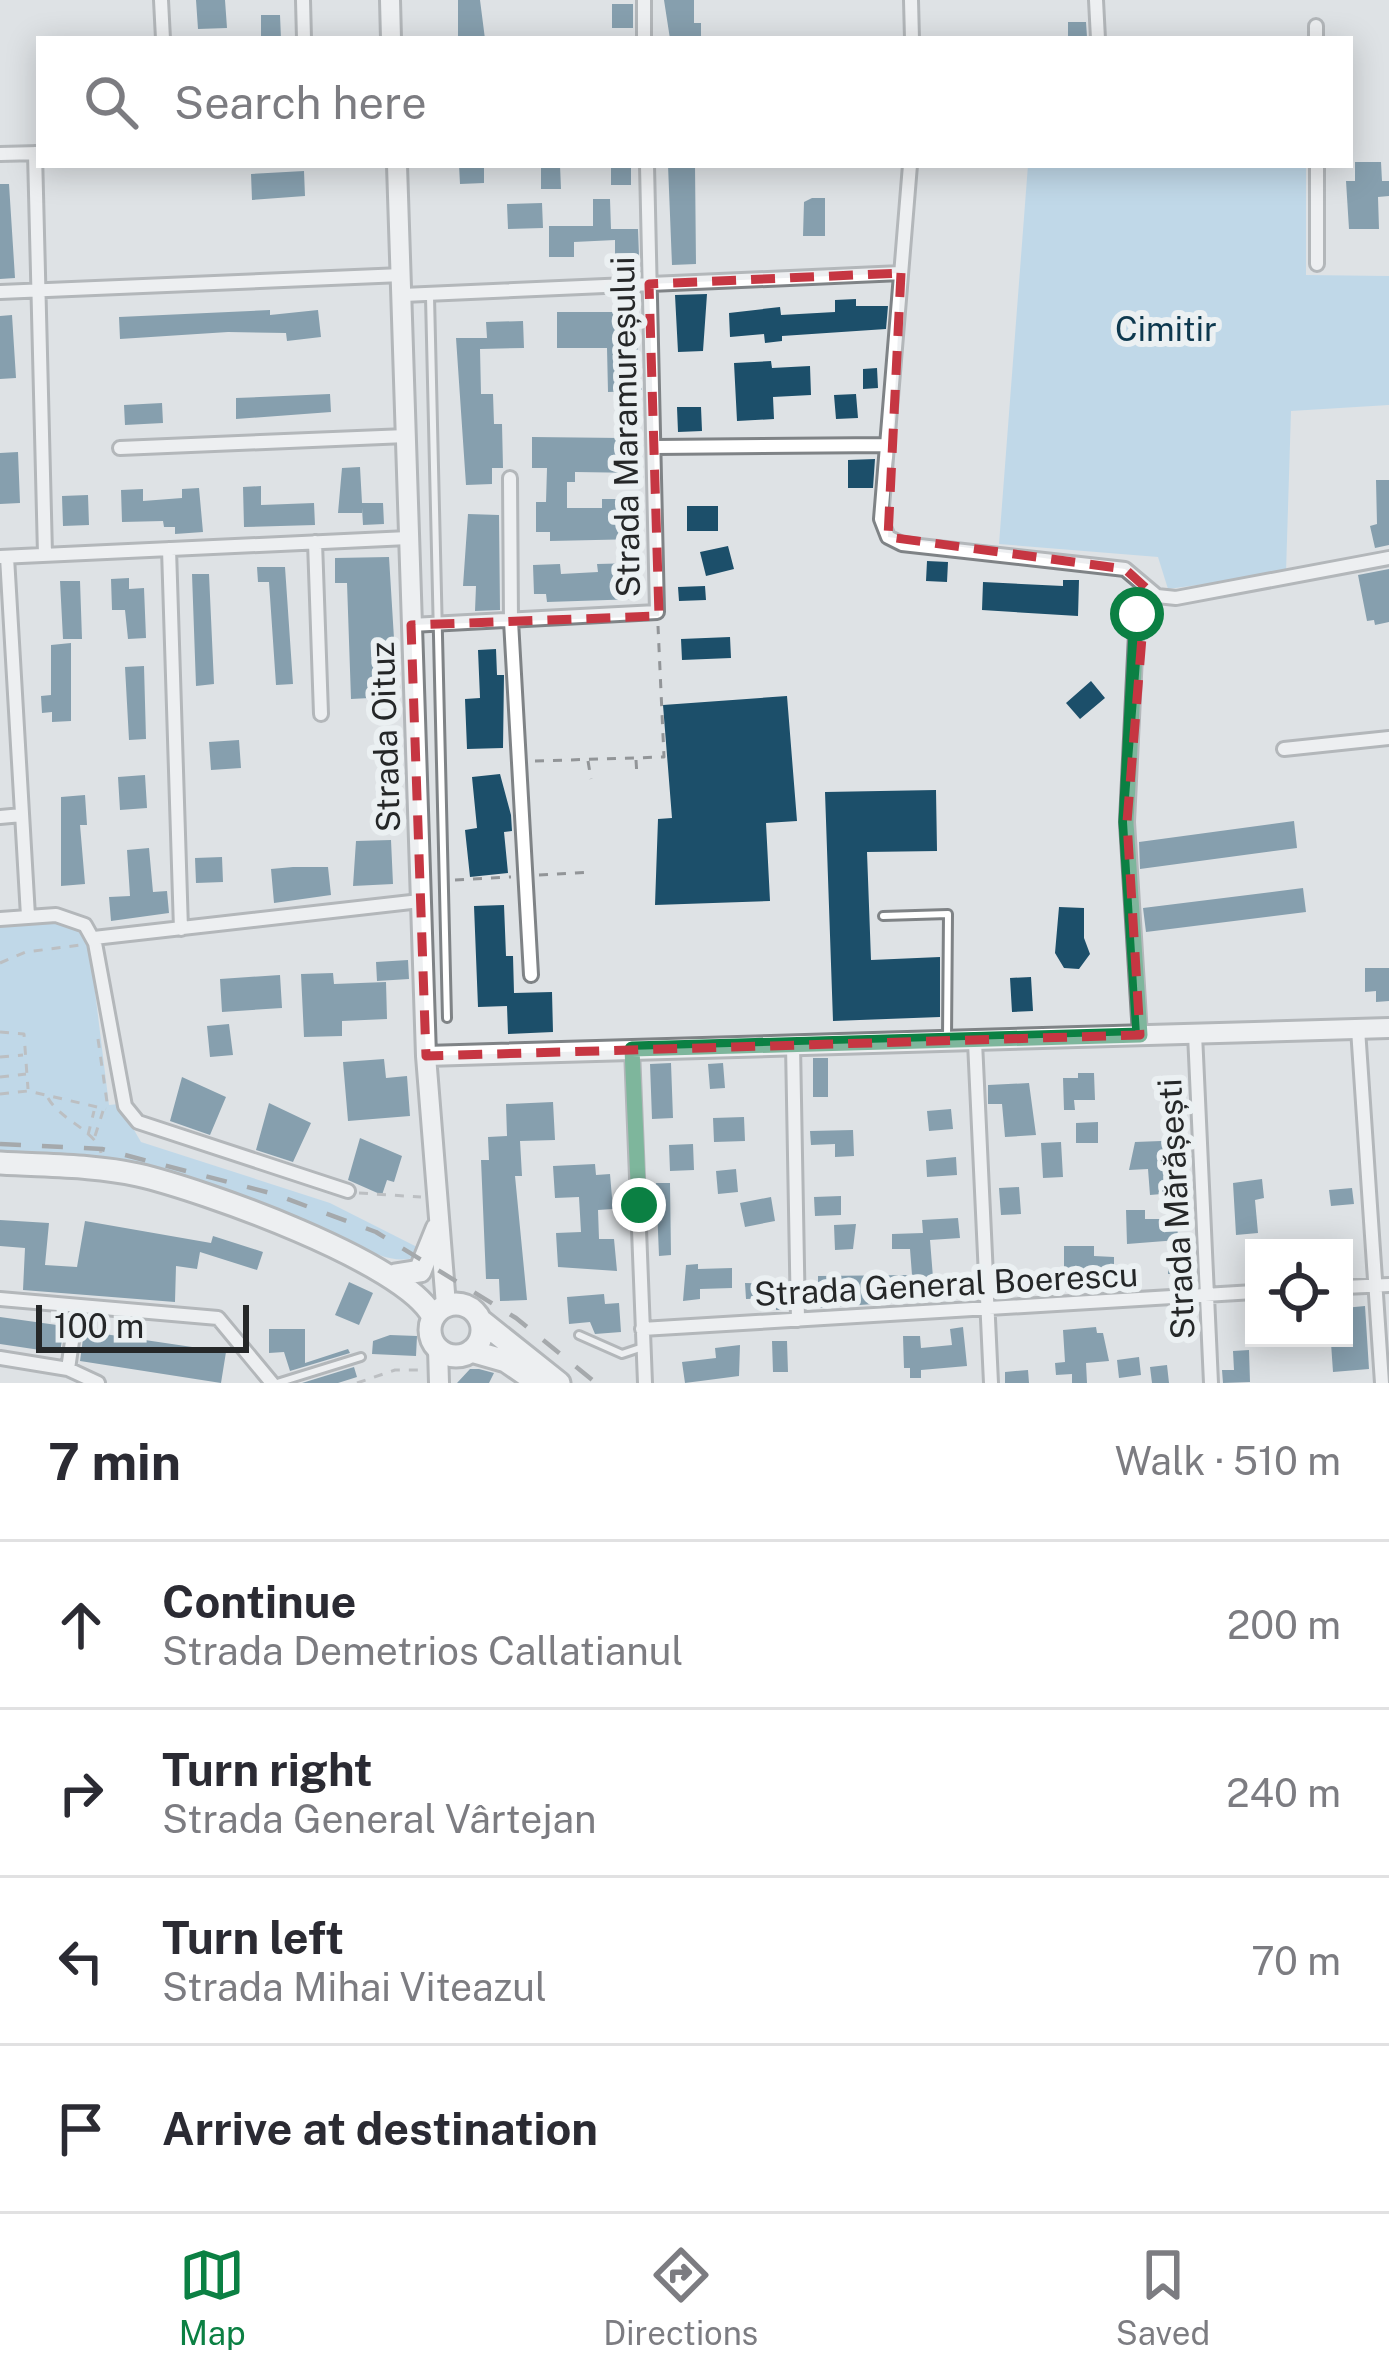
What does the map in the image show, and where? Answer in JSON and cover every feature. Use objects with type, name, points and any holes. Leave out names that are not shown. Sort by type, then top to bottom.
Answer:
[{"type":"main road","points":[[390,0],[391,36]]},
{"type":"main road","name":"Strada Oituz","points":[[397,168],[420,901],[440,1311]]},
{"type":"main road","points":[[426,1056],[1389,1028]]},
{"type":"main road","points":[[0,1163],[100,1169],[178,1186],[266,1218],[386,1272],[440,1311],[466,1306],[559,1383]]},
{"type":"main road","points":[[386,1272],[420,1271],[437,1229]]},
{"type":"main road","points":[[440,1311],[430,1330],[438,1367],[453,1355],[470,1352],[506,1360],[538,1383]]},
{"type":"main road","points":[[470,1352],[481,1337],[480,1320]]},
{"type":"street","points":[[161,0],[163,36]]},
{"type":"street","points":[[303,0],[304,36]]},
{"type":"street","points":[[644,0],[644,36]]},
{"type":"street","points":[[911,0],[912,36]]},
{"type":"street","points":[[1096,0],[1098,36]]},
{"type":"street","points":[[0,154],[36,153]]},
{"type":"street","points":[[37,168],[44,554]]},
{"type":"street","name":"Strada Maramureșului","points":[[411,625],[657,612],[647,168]]},
{"type":"street","points":[[910,168],[881,519],[888,537],[902,544],[1125,569],[1146,589],[1176,598],[1389,558]]},
{"type":"street","points":[[1317,168],[1317,264]]},
{"type":"street","points":[[0,292],[402,285],[430,294],[901,273]]},
{"type":"street","points":[[120,448],[406,436]]},
{"type":"street","points":[[655,447],[887,445]]},
{"type":"street","points":[[511,478],[511,621],[531,975]]},
{"type":"street","points":[[28,916],[3,557],[408,538]]},
{"type":"street","points":[[315,542],[321,714]]},
{"type":"street","points":[[169,549],[181,929]]},
{"type":"street","points":[[1140,1035],[1126,822],[1137,614],[1146,589]]},
{"type":"street","points":[[1284,749],[1389,738]]},
{"type":"street","points":[[0,817],[22,815]]},
{"type":"street","points":[[94,941],[420,901]]},
{"type":"street","points":[[0,919],[77,919],[94,941],[125,1106],[138,1122],[348,1191]]},
{"type":"street","points":[[1358,1029],[1382,1285],[1382,1383]]},
{"type":"street","name":"Strada Mărășești","points":[[1195,1034],[1210,1383]]},
{"type":"street","points":[[975,1042],[991,1383]]},
{"type":"street","points":[[793,1045],[798,1319]]},
{"type":"street","points":[[632,1049],[645,1383]]},
{"type":"street","name":"Strada General Boerescu","points":[[642,1329],[1245,1293]]},
{"type":"street","points":[[0,1299],[218,1318],[274,1383]]},
{"type":"street","points":[[68,1369],[77,1307]]},
{"type":"street","points":[[0,1358],[68,1369],[98,1383]]},
{"type":"lane","points":[[430,294],[447,1018]]},
{"type":"lane","points":[[883,916],[948,914],[947,1042]]},
{"type":"lane","points":[[579,1335],[622,1354],[643,1347]]},
{"type":"lane","points":[[274,1383],[361,1357]]},
{"type":"path","points":[[519,761],[665,754],[657,612]]},
{"type":"path","points":[[636,758],[637,776]]},
{"type":"path","points":[[588,759],[591,779]]},
{"type":"path","points":[[443,881],[591,872]]},
{"type":"path","points":[[0,963],[26,952],[94,941]]},
{"type":"path","points":[[0,1032],[22,1032],[28,1091]]},
{"type":"path","points":[[0,1057],[25,1055]]},
{"type":"path","points":[[0,1077],[26,1074]]},
{"type":"path","points":[[0,1094],[28,1091],[94,1109],[125,1106]]},
{"type":"path","points":[[47,1096],[64,1119],[102,1149],[100,1169]]},
{"type":"path","points":[[91,1136],[94,1109]]},
{"type":"path","points":[[91,1136],[104,1109]]},
{"type":"path","points":[[348,1191],[435,1197]]},
{"type":"path","points":[[357,1383],[395,1370],[438,1367]]},
{"type":"highlighted area","points":[[901,273],[888,537],[1125,569],[1146,588],[1127,822],[1140,1035],[426,1056],[411,625],[659,616],[649,284]]},
{"type":"green space","name":"Cimitir","points":[[1028,168],[1306,168],[1306,275],[1389,276],[1389,405],[1291,411],[1286,573],[1168,589],[1158,557],[999,544]]},
{"type":"green space","points":[[68,922],[85,932],[89,943],[109,1105],[119,1104],[141,1142],[330,1203],[421,1249],[415,1257],[377,1254],[313,1223],[198,1185],[80,1161],[0,1152],[0,926]]},
{"type":"building","points":[[196,0],[225,0],[227,28],[198,29]]},
{"type":"building","points":[[458,0],[480,0],[485,36],[458,36]]},
{"type":"building","points":[[664,0],[694,0],[694,23],[701,23],[701,36],[670,36]]},
{"type":"building","points":[[612,4],[633,4],[633,28],[612,28]]},
{"type":"building","points":[[261,15],[280,15],[281,36],[261,36]]},
{"type":"building","points":[[1068,22],[1086,22],[1087,36],[1068,36]]},
{"type":"building","points":[[1355,162],[1381,162],[1382,181],[1389,181],[1389,196],[1378,197],[1379,229],[1349,229],[1346,181],[1355,181]]},
{"type":"building","points":[[459,168],[484,168],[484,183],[460,184]]},
{"type":"building","points":[[541,168],[560,168],[561,189],[541,189]]},
{"type":"building","points":[[611,168],[631,168],[631,185],[611,185]]},
{"type":"building","points":[[668,168],[695,168],[696,264],[672,265]]},
{"type":"building","points":[[304,171],[305,196],[252,200],[251,174]]},
{"type":"building","points":[[0,184],[9,184],[15,278],[0,279]]},
{"type":"building","points":[[825,198],[825,236],[803,236],[804,202]]},
{"type":"building","points":[[593,199],[610,199],[611,229],[638,229],[639,256],[615,257],[615,240],[574,242],[574,257],[549,257],[549,226],[593,226]]},
{"type":"building","points":[[542,203],[543,228],[508,229],[507,204]]},
{"type":"building","points":[[707,294],[703,351],[678,352],[675,295]]},
{"type":"building","points":[[856,299],[856,306],[888,306],[886,329],[782,336],[782,341],[765,343],[764,334],[730,337],[729,313],[780,307],[781,315],[835,312],[835,300]]},
{"type":"building","points":[[270,310],[270,315],[318,310],[321,337],[287,341],[286,333],[228,332],[120,339],[119,317]]},
{"type":"building","points":[[557,312],[634,312],[642,391],[608,392],[607,348],[557,348]]},
{"type":"building","points":[[12,315],[16,378],[0,379],[0,316]]},
{"type":"building","points":[[523,321],[524,348],[480,349],[481,394],[493,394],[494,424],[502,424],[503,468],[492,468],[492,484],[466,485],[456,338],[487,338],[486,322]]},
{"type":"building","points":[[771,361],[772,368],[810,366],[811,395],[773,397],[774,419],[737,421],[734,363]]},
{"type":"building","points":[[877,368],[878,388],[863,389],[863,369]]},
{"type":"building","points":[[330,394],[331,412],[236,419],[236,398]]},
{"type":"building","points":[[856,394],[858,418],[836,419],[834,395]]},
{"type":"building","points":[[162,403],[163,423],[125,425],[124,405]]},
{"type":"building","points":[[677,407],[701,407],[702,431],[678,432]]},
{"type":"building","points":[[532,437],[622,438],[622,449],[642,450],[642,473],[575,472],[575,482],[567,482],[567,508],[602,508],[602,499],[640,499],[641,539],[550,541],[550,532],[536,532],[536,502],[546,502],[547,468],[532,468]]},
{"type":"building","points":[[18,452],[20,503],[0,504],[0,453]]},
{"type":"building","points":[[875,459],[873,488],[848,488],[848,460]]},
{"type":"building","points":[[360,467],[362,503],[383,503],[384,524],[363,525],[362,508],[362,513],[338,513],[342,468]]},
{"type":"building","points":[[1376,480],[1389,480],[1389,545],[1375,548],[1370,526],[1377,524]]},
{"type":"building","points":[[261,486],[261,505],[314,503],[315,525],[244,527],[243,487]]},
{"type":"building","points":[[199,488],[203,532],[175,534],[175,527],[164,527],[163,521],[122,522],[121,490],[143,489],[143,501],[182,498],[182,489]]},
{"type":"building","points":[[88,495],[89,525],[63,526],[62,496]]},
{"type":"building","points":[[687,506],[718,506],[718,531],[687,531]]},
{"type":"building","points":[[468,514],[499,515],[500,610],[475,611],[476,586],[463,586]]},
{"type":"building","points":[[728,546],[734,569],[706,576],[700,552]]},
{"type":"building","points":[[389,557],[398,704],[370,705],[370,698],[351,699],[347,583],[335,583],[335,558]]},
{"type":"building","points":[[927,561],[948,562],[947,582],[926,581]]},
{"type":"building","points":[[637,563],[638,599],[547,602],[546,594],[534,594],[533,565],[560,564],[561,574],[598,572],[597,564]]},
{"type":"building","points":[[257,567],[285,567],[293,684],[276,685],[269,582],[258,582]]},
{"type":"building","points":[[1389,569],[1389,622],[1375,625],[1374,620],[1367,621],[1358,575]]},
{"type":"building","points":[[192,574],[209,574],[214,684],[196,686]]},
{"type":"building","points":[[129,578],[129,589],[144,588],[146,638],[128,639],[125,610],[112,610],[111,579]]},
{"type":"building","points":[[1063,580],[1079,580],[1078,616],[982,610],[983,582],[1063,586]]},
{"type":"building","points":[[60,581],[80,581],[82,639],[63,639]]},
{"type":"building","points":[[705,586],[706,600],[679,601],[678,587]]},
{"type":"building","points":[[730,637],[731,658],[682,660],[681,639]]},
{"type":"building","points":[[71,643],[71,721],[52,722],[52,712],[42,713],[41,696],[51,695],[51,645]]},
{"type":"building","points":[[496,649],[497,675],[504,675],[503,748],[467,749],[465,699],[480,698],[478,650]]},
{"type":"building","points":[[144,666],[146,739],[129,740],[125,667]]},
{"type":"building","points":[[1091,681],[1105,698],[1080,719],[1066,703]]},
{"type":"building","points":[[787,696],[797,821],[766,823],[770,901],[655,905],[658,819],[672,818],[663,705]]},
{"type":"building","points":[[239,740],[241,768],[211,770],[209,742]]},
{"type":"building","points":[[500,774],[511,815],[512,831],[504,832],[508,873],[470,877],[465,830],[477,828],[472,777]]},
{"type":"building","points":[[145,775],[147,808],[120,810],[118,777]]},
{"type":"building","points":[[936,790],[937,851],[867,852],[871,960],[940,957],[940,1017],[833,1021],[825,792]]},
{"type":"building","points":[[85,795],[87,825],[80,825],[85,884],[61,886],[61,797]]},
{"type":"building","points":[[1294,821],[1297,848],[1140,869],[1139,842]]},
{"type":"building","points":[[391,840],[393,884],[353,886],[356,841]]},
{"type":"building","points":[[149,848],[153,892],[167,891],[169,913],[111,921],[109,897],[130,896],[127,850]]},
{"type":"building","points":[[222,857],[223,882],[196,883],[195,858]]},
{"type":"building","points":[[328,867],[331,895],[274,903],[271,869]]},
{"type":"building","points":[[1303,888],[1306,912],[1146,932],[1143,908]]},
{"type":"building","points":[[504,905],[506,956],[513,956],[514,993],[552,992],[553,1032],[508,1034],[507,1006],[478,1007],[474,906]]},
{"type":"building","points":[[1059,907],[1084,908],[1084,938],[1090,954],[1079,969],[1064,968],[1055,953]]},
{"type":"building","points":[[408,960],[409,979],[377,981],[376,962]]},
{"type":"building","points":[[1365,968],[1389,968],[1389,1001],[1376,1002],[1376,991],[1365,992]]},
{"type":"building","points":[[333,973],[334,984],[386,982],[387,1019],[342,1021],[342,1036],[304,1037],[301,974]]},
{"type":"building","points":[[280,975],[282,1008],[222,1012],[220,979]]},
{"type":"building","points":[[1031,977],[1033,1011],[1012,1012],[1010,978]]},
{"type":"building","points":[[229,1024],[233,1055],[210,1057],[207,1026]]},
{"type":"building","points":[[813,1058],[828,1058],[828,1097],[813,1097]]},
{"type":"building","points":[[384,1059],[386,1078],[407,1076],[410,1116],[348,1121],[343,1062]]},
{"type":"building","points":[[671,1063],[673,1118],[652,1119],[650,1064]]},
{"type":"building","points":[[723,1063],[725,1088],[710,1089],[708,1064]]},
{"type":"building","points":[[1078,1073],[1094,1073],[1095,1100],[1074,1100],[1075,1110],[1064,1110],[1063,1078],[1078,1078]]},
{"type":"building","points":[[182,1077],[226,1097],[210,1135],[170,1121]]},
{"type":"building","points":[[1029,1083],[1036,1135],[1005,1137],[1002,1104],[988,1104],[988,1085]]},
{"type":"building","points":[[553,1102],[555,1140],[520,1141],[522,1176],[515,1176],[527,1300],[500,1301],[499,1279],[486,1279],[481,1160],[489,1160],[488,1137],[507,1136],[506,1104]]},
{"type":"building","points":[[269,1103],[311,1123],[293,1162],[256,1150]]},
{"type":"building","points":[[951,1109],[953,1129],[929,1131],[927,1111]]},
{"type":"building","points":[[744,1117],[745,1141],[714,1142],[713,1118]]},
{"type":"building","points":[[1098,1122],[1098,1143],[1076,1143],[1076,1123]]},
{"type":"building","points":[[853,1130],[854,1156],[835,1157],[835,1144],[811,1145],[810,1131]]},
{"type":"building","points":[[360,1138],[402,1156],[394,1182],[387,1180],[382,1195],[348,1180]]},
{"type":"building","points":[[1187,1140],[1185,1192],[1150,1195],[1148,1169],[1129,1170],[1135,1142]]},
{"type":"building","points":[[1061,1142],[1063,1177],[1043,1178],[1041,1143]]},
{"type":"building","points":[[693,1144],[694,1170],[670,1171],[669,1145]]},
{"type":"building","points":[[956,1157],[957,1175],[927,1177],[926,1160]]},
{"type":"building","points":[[595,1164],[596,1175],[610,1174],[613,1209],[598,1210],[599,1239],[614,1239],[617,1271],[558,1267],[556,1233],[581,1232],[579,1197],[555,1198],[553,1166]]},
{"type":"building","points":[[736,1169],[738,1192],[718,1194],[716,1171]]},
{"type":"building","points":[[1262,1179],[1264,1198],[1255,1200],[1258,1233],[1236,1235],[1233,1183]]},
{"type":"building","points":[[656,1183],[670,1183],[671,1255],[659,1256]]},
{"type":"building","points":[[1019,1187],[1021,1214],[1001,1215],[999,1188]]},
{"type":"building","points":[[1352,1188],[1354,1204],[1331,1206],[1329,1190]]},
{"type":"building","points":[[841,1196],[841,1215],[815,1216],[814,1197]]},
{"type":"building","points":[[771,1197],[775,1221],[745,1227],[740,1203]]},
{"type":"building","points":[[1126,1210],[1145,1210],[1145,1219],[1177,1219],[1178,1240],[1127,1244]]},
{"type":"building","points":[[958,1218],[960,1238],[930,1240],[934,1290],[900,1292],[901,1302],[818,1308],[818,1276],[912,1275],[910,1249],[892,1249],[892,1234],[923,1233],[922,1220]]},
{"type":"building","points":[[0,1220],[49,1223],[45,1265],[77,1267],[85,1221],[211,1243],[213,1236],[263,1252],[257,1270],[200,1252],[197,1269],[176,1266],[175,1302],[23,1290],[25,1248],[0,1246]]},
{"type":"building","points":[[856,1224],[853,1249],[835,1250],[834,1225]]},
{"type":"building","points":[[1064,1246],[1094,1246],[1094,1256],[1114,1257],[1114,1289],[1064,1287]]},
{"type":"building","points":[[1168,1256],[1195,1256],[1196,1285],[1178,1285],[1178,1274],[1168,1274]]},
{"type":"building","points":[[698,1264],[698,1269],[732,1268],[732,1288],[700,1289],[700,1299],[683,1301],[686,1265]]},
{"type":"building","points":[[349,1282],[373,1293],[359,1325],[335,1315]]},
{"type":"building","points":[[745,1283],[787,1284],[787,1310],[776,1310],[776,1298],[746,1299]]},
{"type":"building","points":[[604,1294],[605,1304],[619,1303],[621,1332],[595,1334],[590,1322],[569,1324],[567,1297]]},
{"type":"building","points":[[1365,1306],[1369,1369],[1333,1372],[1331,1347],[1353,1347],[1353,1307]]},
{"type":"building","points":[[0,1317],[64,1326],[60,1353],[0,1344]]},
{"type":"building","points":[[963,1327],[967,1366],[921,1370],[921,1378],[910,1378],[910,1368],[904,1368],[903,1336],[920,1336],[921,1348],[952,1345],[950,1329]]},
{"type":"building","points":[[1096,1327],[1097,1333],[1103,1333],[1109,1361],[1086,1363],[1087,1383],[1072,1383],[1072,1374],[1056,1375],[1055,1363],[1065,1362],[1063,1330]]},
{"type":"building","points":[[269,1329],[305,1329],[305,1363],[348,1349],[350,1353],[290,1371],[284,1352],[269,1353]]},
{"type":"building","points":[[84,1331],[226,1352],[221,1383],[80,1361]]},
{"type":"building","points":[[390,1335],[417,1336],[416,1356],[372,1354],[373,1341]]},
{"type":"building","points":[[772,1341],[787,1341],[788,1372],[773,1372]]},
{"type":"building","points":[[740,1345],[739,1376],[685,1383],[682,1362],[716,1358],[715,1348]]},
{"type":"building","points":[[1249,1350],[1250,1382],[1223,1383],[1222,1370],[1234,1370],[1233,1351]]},
{"type":"building","points":[[1139,1357],[1141,1375],[1119,1378],[1117,1360]]},
{"type":"building","points":[[1167,1365],[1169,1383],[1152,1383],[1150,1367]]},
{"type":"building","points":[[354,1367],[357,1377],[338,1383],[302,1383]]},
{"type":"building","points":[[470,1369],[494,1373],[489,1383],[457,1383]]},
{"type":"building","points":[[1028,1370],[1029,1383],[1005,1383],[1005,1372]]},
{"type":"railway","points":[[0,1144],[102,1149],[274,1194],[376,1232],[516,1318],[596,1383]]},
{"type":"route","points":[[639,1205],[632,1049],[1140,1035],[1126,822],[1137,614]]}]
